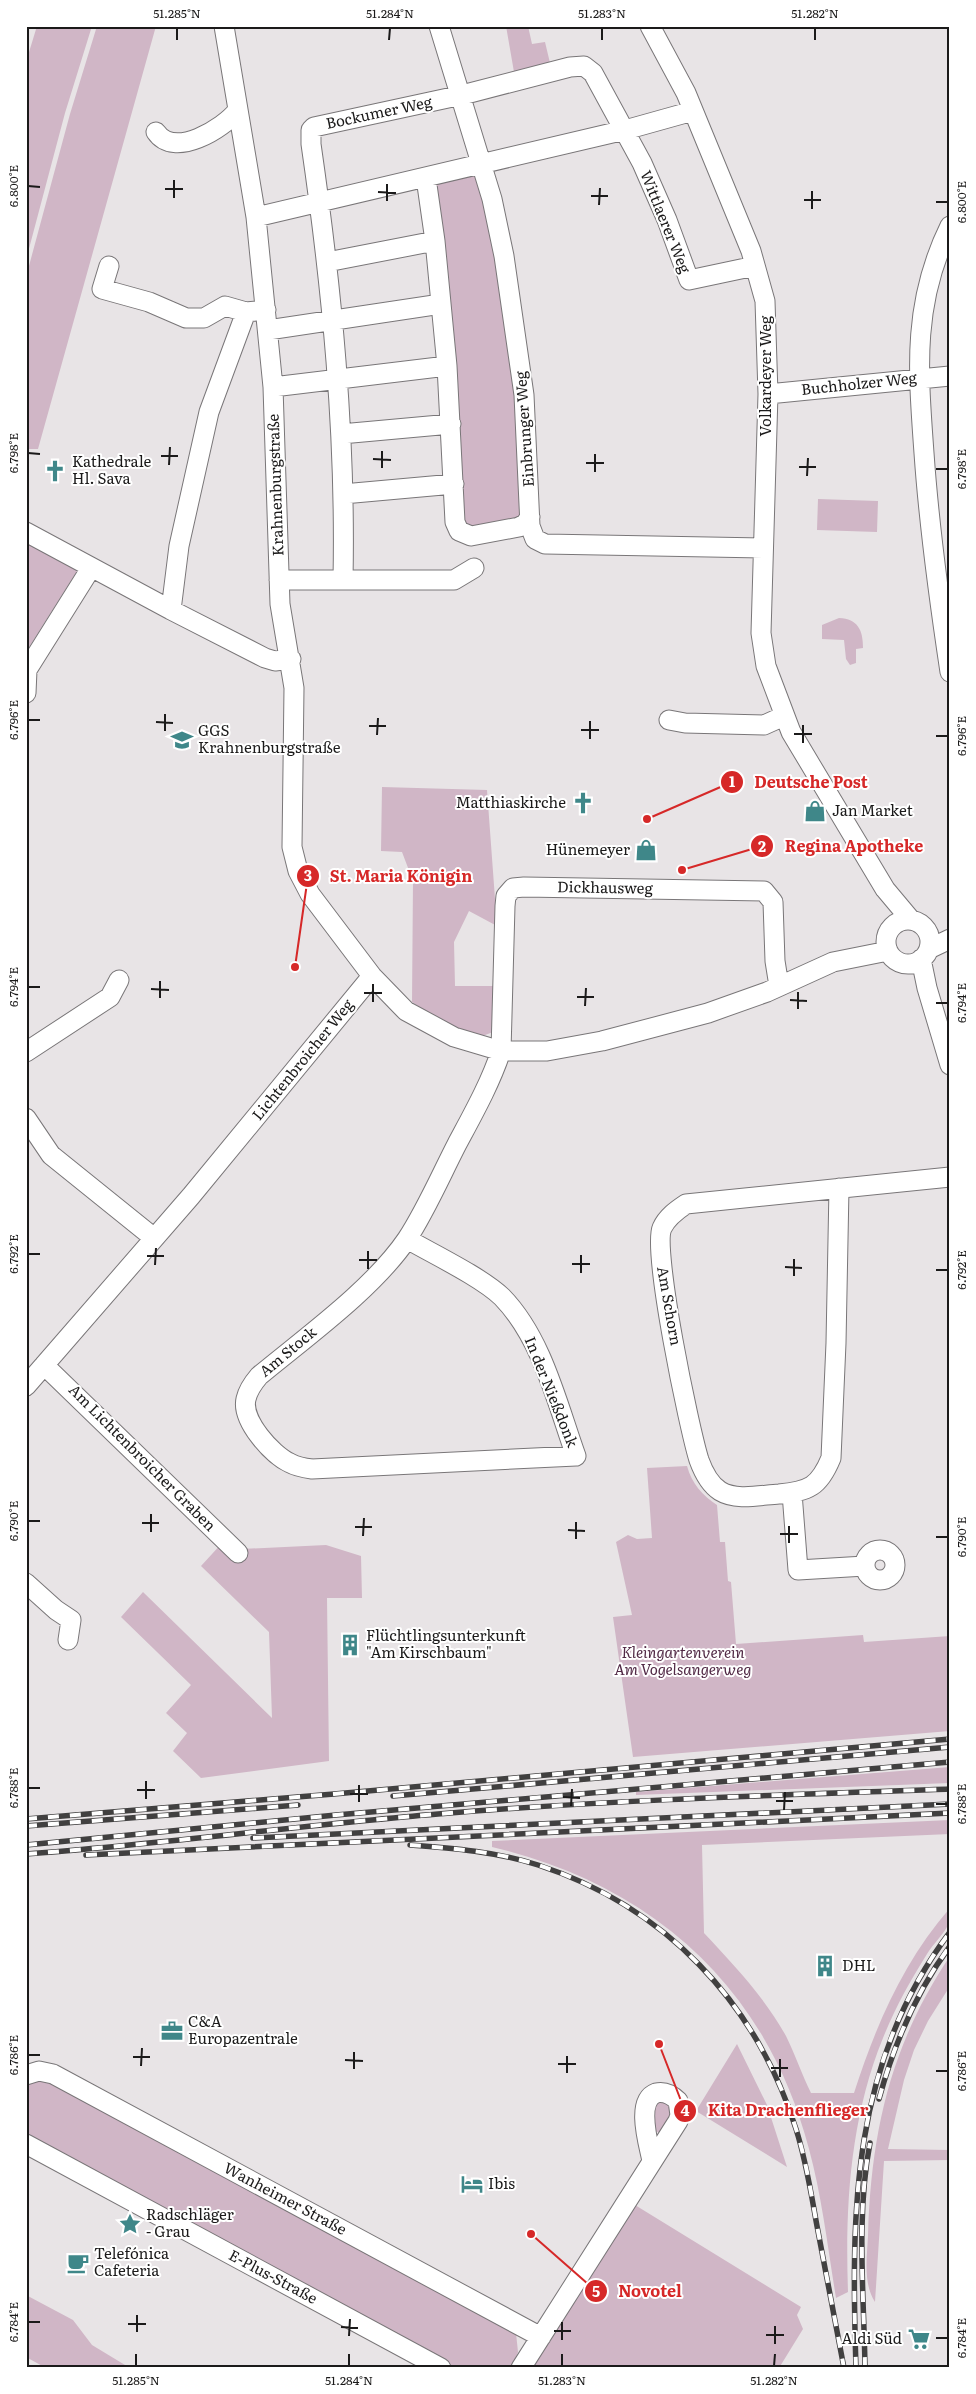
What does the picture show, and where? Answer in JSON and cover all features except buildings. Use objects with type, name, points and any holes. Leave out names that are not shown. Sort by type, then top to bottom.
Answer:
[{"type":"street","name":"Krahnenburgstraße","points":[[224,26],[256,218],[273,387],[280,604],[291,659],[294,688],[292,847],[298,871],[310,894],[372,976]]},
{"type":"street","name":"Einbrunger Weg","points":[[439,26],[462,94],[494,205],[504,256],[522,373],[527,430],[531,532],[535,539],[545,544],[763,548]]},
{"type":"street","name":"Volkardeyer Weg","points":[[650,26],[661,43],[693,110],[755,266],[765,300],[768,394],[761,633],[766,666],[791,732],[885,890],[911,920],[919,922],[920,951]]},
{"type":"street","name":"Wittlaerer Weg","points":[[462,94],[570,67],[584,66],[593,73],[625,130],[668,220],[689,280],[755,266]]},
{"type":"street","name":"Bockumer Weg","points":[[343,580],[342,434],[339,379],[327,262],[311,144],[311,130],[314,127],[462,94]]},
{"type":"street","points":[[156,132],[161,139],[168,142],[194,139],[208,135],[238,110]]},
{"type":"street","points":[[256,218],[625,130],[693,110]]},
{"type":"street","points":[[426,178],[435,241],[447,366],[455,522],[459,531],[471,536],[519,527],[525,524],[530,517]]},
{"type":"street","points":[[950,226],[932,269],[927,289],[920,336],[919,378],[928,508],[950,672]]},
{"type":"street","points":[[327,262],[435,241]]},
{"type":"street","points":[[109,266],[102,289],[149,302],[186,318],[204,318],[224,306],[246,312],[266,310]]},
{"type":"street","points":[[268,330],[441,304]]},
{"type":"street","points":[[171,610],[179,546],[209,412],[246,312]]},
{"type":"street","points":[[273,387],[447,366]]},
{"type":"street","name":"Buchholzer Weg","points":[[768,394],[950,376]]},
{"type":"street","points":[[342,434],[451,424]]},
{"type":"street","points":[[343,494],[454,484]]},
{"type":"street","points":[[26,532],[91,568],[265,658],[274,661],[291,659]]},
{"type":"street","points":[[26,693],[27,670],[91,568]]},
{"type":"street","points":[[279,580],[454,580],[474,568]]},
{"type":"street","points":[[669,720],[686,723],[764,724],[784,716]]},
{"type":"street","name":"Dickhausweg","points":[[501,1051],[505,906],[509,892],[518,886],[764,891],[774,902],[775,961],[779,986]]},
{"type":"street","name":"Volkardeyer Weg","points":[[885,890],[889,938]]},
{"type":"street","points":[[372,976],[406,1011],[454,1037],[501,1051],[547,1052],[602,1041],[708,1013],[779,986],[833,962],[854,947],[889,938],[901,921],[911,920]]},
{"type":"street","points":[[889,938],[895,959],[950,938]]},
{"type":"street","points":[[920,951],[920,976],[927,988],[950,1065]]},
{"type":"street","name":"Lichtenbroicher Weg","points":[[26,1386],[154,1238],[372,976]]},
{"type":"street","points":[[26,1052],[110,997],[119,980]]},
{"type":"street","name":"Am Stock","points":[[501,1051],[494,1074],[407,1239],[373,1277],[342,1307],[259,1376],[250,1387],[245,1400],[246,1413],[252,1426],[288,1463],[312,1469],[576,1456]]},
{"type":"street","points":[[26,1118],[51,1155],[154,1238]]},
{"type":"street","name":"Am Schorn","points":[[839,1188],[836,1344],[831,1458],[824,1476],[802,1492],[730,1495],[719,1490],[707,1479],[695,1441],[673,1333],[660,1252],[662,1228],[674,1212],[686,1204],[839,1188],[950,1177]]},
{"type":"street","name":"In der Nießdonk","points":[[407,1239],[485,1284],[502,1298],[522,1322],[544,1367],[576,1456]]},
{"type":"street","name":"Am Lichtenbroicher Graben","points":[[44,1365],[238,1553]]},
{"type":"street","points":[[792,1493],[798,1570],[865,1566]]},
{"type":"street","points":[[26,1583],[56,1610],[71,1620],[68,1640]]},
{"type":"street","name":"Wanheimer Straße","points":[[26,2075],[39,2071],[53,2074],[541,2337]]},
{"type":"street","name":"E-Plus-Straße","points":[[26,2144],[441,2368]]},
{"type":"street","points":[[521,2368],[652,2161]]},
{"type":"green space","points":[[37,26],[92,26],[65,113],[26,260],[26,62]]},
{"type":"green space","points":[[97,26],[156,26],[38,449],[26,449],[26,277],[70,114]]},
{"type":"green space","points":[[506,26],[528,26],[532,44],[545,42],[550,63],[514,72]]},
{"type":"green space","points":[[475,169],[494,205],[531,515],[463,534],[435,178]]},
{"type":"green space","points":[[818,499],[878,501],[877,532],[817,530]]},
{"type":"green space","points":[[26,542],[79,568],[26,652]]},
{"type":"green space","points":[[839,618],[855,623],[862,636],[863,648],[856,649],[856,663],[850,665],[846,659],[844,640],[822,639],[822,625]]},
{"type":"green space","points":[[382,787],[487,790],[497,926],[469,911],[454,942],[455,986],[497,986],[493,1032],[480,1037],[444,1023],[412,1002],[413,881],[402,852],[381,851]]},
{"type":"green space","name":"Kleingartenverein Am Vogelsangerweg","points":[[687,1466],[698,1489],[717,1505],[720,1542],[725,1542],[728,1581],[731,1582],[736,1644],[863,1635],[864,1642],[950,1636],[950,1731],[633,1757],[613,1617],[632,1615],[616,1542],[628,1535],[637,1539],[652,1538],[647,1468]]},
{"type":"green space","points":[[223,1542],[241,1549],[326,1545],[361,1556],[362,1598],[327,1598],[329,1761],[201,1778],[173,1751],[187,1733],[166,1713],[191,1685],[121,1617],[143,1592],[272,1718],[269,1632],[201,1566]]},
{"type":"green space","points":[[950,1767],[950,1783],[636,1795],[636,1792]]},
{"type":"green space","points":[[950,1820],[950,1834],[702,1845],[704,1933],[727,1957],[769,2008],[786,2036],[811,2093],[854,2093],[872,2043],[893,1995],[918,1950],[950,1908],[949,1923],[927,1954],[903,1995],[883,2038],[872,2069],[863,2100],[852,2163],[848,2227],[848,2292],[836,2298],[814,2167],[790,2091],[764,2039],[733,1993],[695,1952],[652,1917],[604,1888],[550,1864],[492,1847],[492,1841]]},
{"type":"green space","points":[[950,1956],[950,1986],[928,2021],[914,2050],[904,2080],[888,2149],[950,2150],[950,2160],[884,2161],[875,2302],[867,2279],[867,2261],[870,2197],[880,2124],[899,2056],[913,2022]]},
{"type":"green space","points":[[737,2044],[767,2105],[787,2167],[696,2111]]},
{"type":"green space","points":[[41,2078],[516,2333],[518,2352],[512,2368],[452,2368],[26,2139],[26,2082]]},
{"type":"green space","points":[[665,2100],[675,2112],[660,2133],[653,2130],[652,2104]]},
{"type":"green space","points":[[635,2205],[801,2307],[797,2315],[803,2329],[779,2368],[532,2368]]},
{"type":"green space","points":[[26,2295],[73,2320],[92,2345],[130,2368],[46,2368],[26,2357]]},
{"type":"railway","points":[[26,1819],[334,1794],[950,1739]]},
{"type":"railway","points":[[393,1796],[950,1747]]},
{"type":"railway","points":[[26,1845],[336,1815],[950,1762]]},
{"type":"railway","points":[[26,1854],[387,1818],[502,1809],[950,1789]]},
{"type":"railway","points":[[253,1838],[950,1804]]},
{"type":"railway","points":[[26,1826],[298,1805]]},
{"type":"railway","points":[[86,1855],[950,1813]]},
{"type":"railway","points":[[410,1845],[458,1849],[507,1857],[538,1865],[584,1883],[626,1906],[664,1933],[699,1965],[730,2000],[757,2040],[779,2083],[796,2129],[808,2177],[844,2368]]},
{"type":"railway","points":[[856,2368],[855,2252],[857,2196],[864,2140],[875,2086],[893,2033],[917,1982],[950,1932]]},
{"type":"railway","points":[[879,2099],[907,2019],[927,1982],[950,1946]]},
{"type":"railway","points":[[865,2368],[862,2227],[863,2199],[870,2143]]},
{"type":"place","name":"Kathedrale Hl. Sava","points":[[55,471]]},
{"type":"place","name":"GGS Krahnenburgstraße","points":[[182,740]]},
{"type":"place","name":"Matthiaskirche","points":[[583,803]]},
{"type":"place","name":"Jan Market","points":[[815,811]]},
{"type":"place","name":"Deutsche Post","points":[[647,819]]},
{"type":"place","name":"Hünemeyer","points":[[646,850]]},
{"type":"place","name":"Regina Apotheke","points":[[682,870]]},
{"type":"place","name":"St. Maria Königin","points":[[295,967]]},
{"type":"place","name":"Flüchtlingsunterkunft \"Am Kirschbaum\"","points":[[350,1645]]},
{"type":"place","name":"DHL","points":[[825,1966]]},
{"type":"place","name":"C&A Europazentrale","points":[[172,2031]]},
{"type":"place","name":"Kita Drachenflieger","points":[[659,2044]]},
{"type":"place","name":"Ibis","points":[[472,2184]]},
{"type":"place","name":"Radschläger - Grau","points":[[130,2224]]},
{"type":"place","name":"Novotel","points":[[531,2234]]},
{"type":"place","name":"Telefónica Cafeteria","points":[[78,2263]]},
{"type":"place","name":"Aldi Süd","points":[[919,2339]]}]
